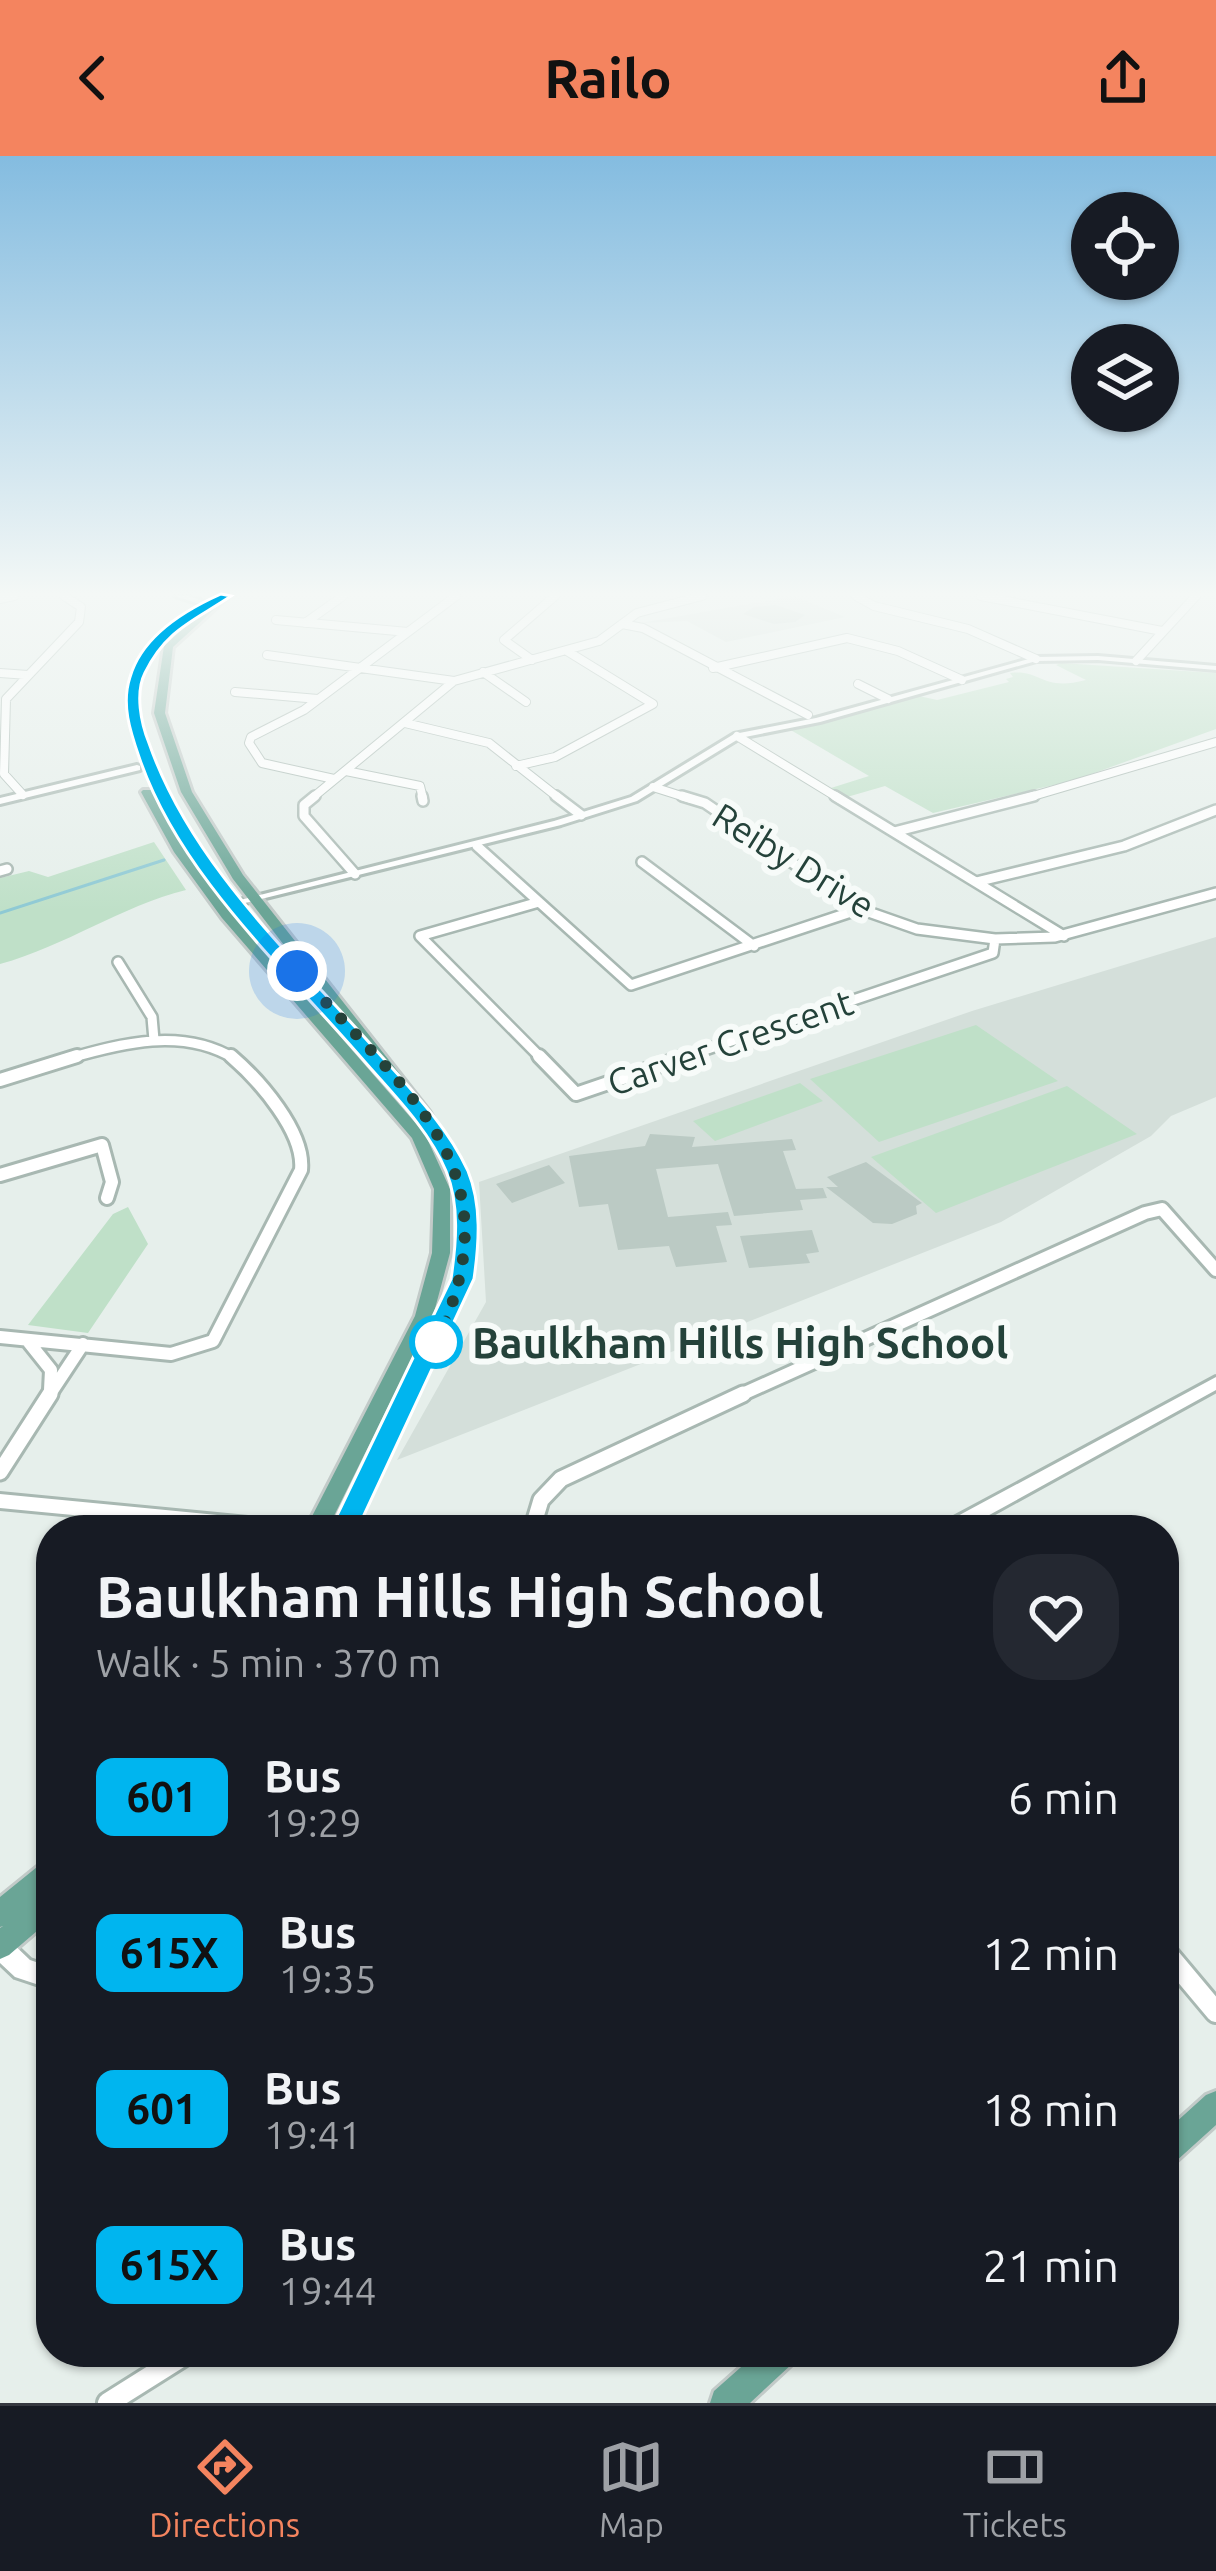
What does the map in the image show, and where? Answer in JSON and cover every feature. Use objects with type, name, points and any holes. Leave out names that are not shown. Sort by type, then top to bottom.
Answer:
[{"type":"main road","points":[[144,768],[229,905],[405,1092],[457,1172],[468,1245],[462,1279],[350,1515]]},
{"type":"main road","points":[[144,768],[165,827],[399,1109],[432,1159],[442,1189],[441,1253],[424,1316],[324,1515]]},
{"type":"main road","points":[[0,1914],[36,1884]]},
{"type":"main road","points":[[0,1947],[36,1915]]},
{"type":"main road","points":[[1179,2139],[1216,2105]]},
{"type":"main road","points":[[726,2403],[766,2367]]},
{"type":"street","points":[[316,701],[260,728],[249,743],[262,763],[334,779]]},
{"type":"street","points":[[356,874],[302,812],[334,779],[431,701]]},
{"type":"street","points":[[516,766],[555,758],[653,704],[648,701]]},
{"type":"street","points":[[779,701],[811,717]]},
{"type":"street","points":[[229,905],[476,846],[634,799],[737,736],[880,701]]},
{"type":"street","points":[[2,709],[4,774],[23,795]]},
{"type":"street","points":[[405,723],[489,743],[581,815]]},
{"type":"street","points":[[737,736],[1064,936]]},
{"type":"street","points":[[894,832],[972,814],[1216,742]]},
{"type":"street","points":[[0,801],[144,768]]},
{"type":"street","points":[[346,771],[420,786],[423,801]]},
{"type":"street","name":"Reiby Drive","points":[[653,787],[708,804],[860,909],[917,929],[995,939],[1064,936],[1216,893]]},
{"type":"street","points":[[976,881],[1124,846],[1216,810]]},
{"type":"street","points":[[476,846],[631,986],[860,909]]},
{"type":"street","points":[[642,862],[754,946]]},
{"type":"street","name":"Carver Crescent","points":[[539,902],[420,936],[576,1094],[993,953],[995,939]]},
{"type":"street","points":[[118,962],[152,1017],[154,1040]]},
{"type":"street","points":[[0,1080],[154,1040],[192,1042],[231,1056],[298,1144],[303,1162],[213,1341],[185,1353],[0,1337]]},
{"type":"street","points":[[0,1175],[102,1145],[112,1182],[107,1198]]},
{"type":"street","points":[[534,1515],[536,1503],[559,1479],[1144,1213],[1162,1210],[1216,1270]]},
{"type":"street","points":[[27,1340],[51,1370],[50,1392]]},
{"type":"street","points":[[0,1472],[83,1344]]},
{"type":"street","points":[[974,1515],[1216,1383]]},
{"type":"street","points":[[0,1502],[140,1515]]},
{"type":"street","points":[[0,1947],[23,1969],[36,1973]]},
{"type":"street","points":[[1179,1968],[1216,2012]]},
{"type":"street","points":[[109,2403],[165,2367]]},
{"type":"shaded area","name":"Baulkham Hills High School","points":[[1216,937],[1216,1097],[1171,1116],[1151,1136],[1001,1222],[397,1460],[486,1302],[479,1182],[972,1011]]},
{"type":"green space","points":[[900,701],[1216,701],[1216,729],[1075,780],[933,813],[885,786],[847,797],[831,788],[869,776],[789,729]]},
{"type":"green space","points":[[154,842],[186,890],[0,964],[0,878],[29,871],[48,877]]},
{"type":"green space","points":[[976,1025],[1058,1081],[879,1142],[810,1079]]},
{"type":"green space","points":[[800,1083],[823,1101],[715,1141],[693,1121]]},
{"type":"green space","points":[[1067,1086],[1137,1134],[936,1213],[871,1157]]},
{"type":"green space","points":[[128,1207],[148,1244],[88,1333],[28,1325],[113,1214]]},
{"type":"building","points":[[650,1134],[695,1137],[692,1147],[792,1139],[796,1150],[783,1151],[796,1189],[823,1188],[827,1198],[800,1200],[803,1210],[734,1216],[718,1164],[656,1169],[668,1217],[728,1212],[732,1225],[716,1226],[727,1262],[676,1267],[669,1246],[618,1250],[608,1204],[579,1207],[569,1156],[645,1146]]},
{"type":"building","points":[[866,1162],[922,1203],[916,1206],[917,1214],[892,1224],[873,1223],[826,1187],[838,1187],[827,1177]]},
{"type":"building","points":[[549,1165],[565,1183],[512,1203],[496,1184]]},
{"type":"building","points":[[812,1230],[819,1252],[806,1254],[810,1263],[749,1268],[740,1236]]},
{"type":"waterway","points":[[0,913],[164,860]]},
{"type":"bus line","name":"601","points":[[132,701],[133,719],[156,785],[186,838],[230,896],[405,1092],[457,1172],[468,1245],[462,1279],[350,1515]]},
{"type":"place","name":"Baulkham Hills High School","points":[[436,1342]]},
{"type":"route","points":[[297,971],[405,1092],[457,1172],[468,1245],[462,1279],[436,1342]]}]
